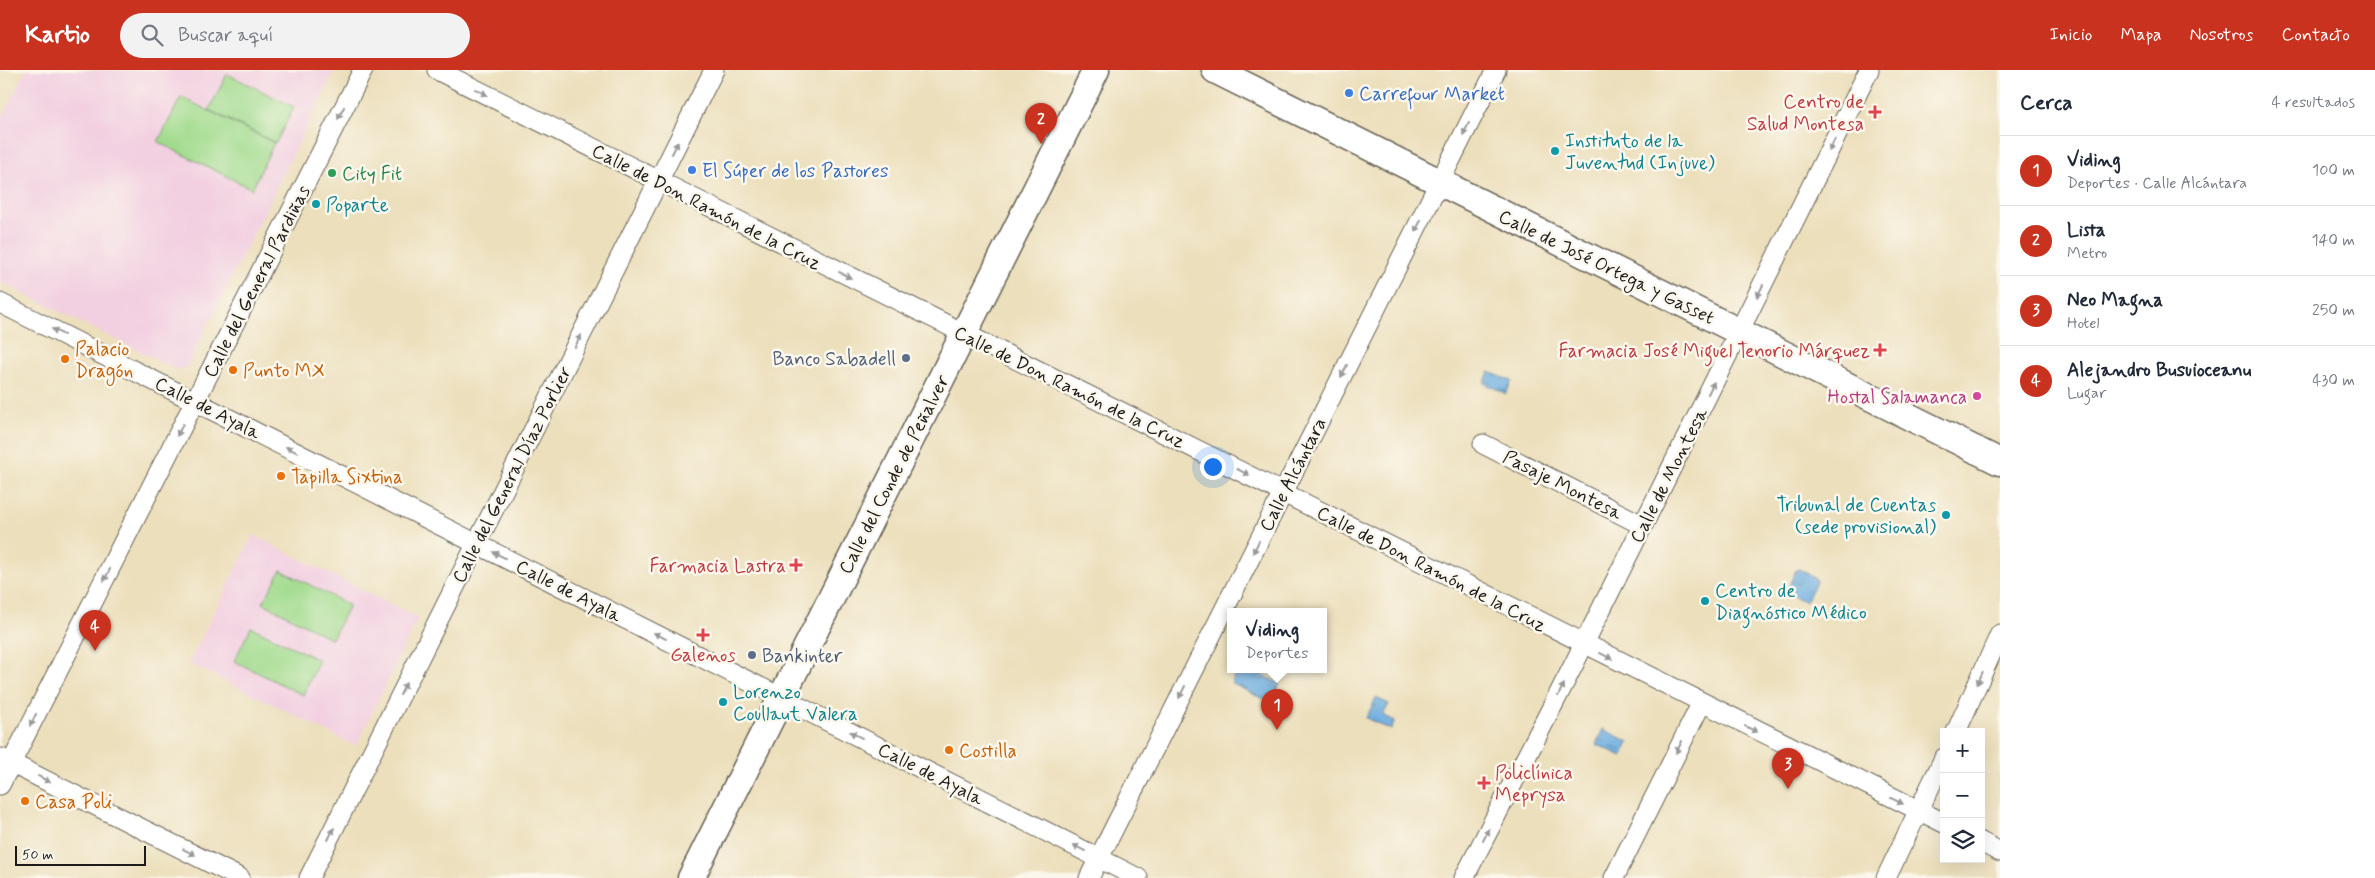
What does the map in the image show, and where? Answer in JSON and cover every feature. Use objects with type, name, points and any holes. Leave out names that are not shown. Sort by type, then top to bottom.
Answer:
[{"type":"street","name":"Calle del General Pardiñas","points":[[0,785],[6,760],[195,401],[363,70]]},
{"type":"street","name":"Calle de Don Ramón de la Cruz","points":[[437,70],[1283,492],[1701,704],[1940,821]]},
{"type":"street","name":"Calle del General Díaz Porlier","points":[[309,878],[714,70]]},
{"type":"street","name":"Calle del Conde de Peñalver","points":[[691,878],[1096,70]]},
{"type":"street","name":"Calle de José Ortega y Gasset","points":[[1214,70],[2000,462]]},
{"type":"street","name":"Calle Alcántara","points":[[1089,878],[1496,70]]},
{"type":"street","name":"Calle de Montesa","points":[[1464,878],[1740,332],[1869,70]]},
{"type":"street","name":"Calle de Ayala","points":[[0,303],[1138,878]]},
{"type":"street","name":"Pasaje Montesa","points":[[1483,444],[1642,525]]},
{"type":"street","points":[[1958,728],[2000,634]]},
{"type":"street","points":[[1614,878],[1701,704]]},
{"type":"street","points":[[6,760],[240,878]]},
{"type":"street","points":[[1886,878],[1940,767]]},
{"type":"street","points":[[1985,844],[2000,852]]},
{"type":"shaded area","points":[[26,70],[335,70],[187,367],[177,370],[0,282],[0,122]]},
{"type":"shaded area","points":[[253,535],[418,618],[356,746],[189,663]]},
{"type":"green space","points":[[227,74],[294,107],[276,143],[209,110]]},
{"type":"green space","points":[[181,97],[274,143],[252,189],[158,142]]},
{"type":"green space","points":[[281,570],[349,605],[332,639],[263,603]]},
{"type":"green space","points":[[251,627],[319,660],[303,695],[234,661]]},
{"type":"water","points":[[1489,372],[1512,381],[1506,394],[1484,383]]},
{"type":"water","points":[[1799,569],[1817,580],[1806,602],[1787,593],[1796,570]]},
{"type":"water","points":[[1236,673],[1258,673],[1280,684],[1271,703],[1231,683]]},
{"type":"water","points":[[1376,698],[1389,704],[1383,715],[1395,721],[1391,730],[1366,718]]},
{"type":"water","points":[[1603,729],[1629,742],[1622,756],[1596,744]]},
{"type":"place","name":"Carrefour Market","points":[[1349,93]]},
{"type":"place","name":"Centro de Salud Montesa","points":[[1875,112]]},
{"type":"place","name":"Lista","points":[[1041,144]]},
{"type":"place","name":"Instituto de la Juventud (Injuve)","points":[[1555,151]]},
{"type":"place","name":"El Súper de los Pastores","points":[[692,170]]},
{"type":"place","name":"City Fit","points":[[332,173]]},
{"type":"place","name":"Poparte","points":[[316,204]]},
{"type":"place","name":"Farmacia José Miguel Tenorio Márquez","points":[[1880,350]]},
{"type":"place","name":"Banco Sabadell","points":[[906,358]]},
{"type":"place","name":"Palacio Dragón","points":[[65,359]]},
{"type":"place","name":"Punto MX","points":[[233,370]]},
{"type":"place","name":"Hostal Salamanca","points":[[1977,396]]},
{"type":"place","name":"Tapilla Sixtina","points":[[281,476]]},
{"type":"place","name":"Tribunal de Cuentas (sede provisional)","points":[[1946,515]]},
{"type":"place","name":"Farmacia Lastra","points":[[796,565]]},
{"type":"place","name":"Centro de Diagnóstico Médico","points":[[1705,601]]},
{"type":"place","name":"Galenos","points":[[703,635]]},
{"type":"place","name":"Alejandro Busuioceanu","points":[[95,651]]},
{"type":"place","name":"Bankinter","points":[[752,655]]},
{"type":"place","name":"Lorenzo Coullaut Valera","points":[[723,702]]},
{"type":"place","name":"Viding","points":[[1277,730]]},
{"type":"place","name":"Costilla","points":[[949,750]]},
{"type":"place","name":"Policlínica Meprysa","points":[[1484,783]]},
{"type":"place","name":"Neo Magna","points":[[1788,789]]},
{"type":"place","name":"Casa Poli","points":[[25,801]]}]
